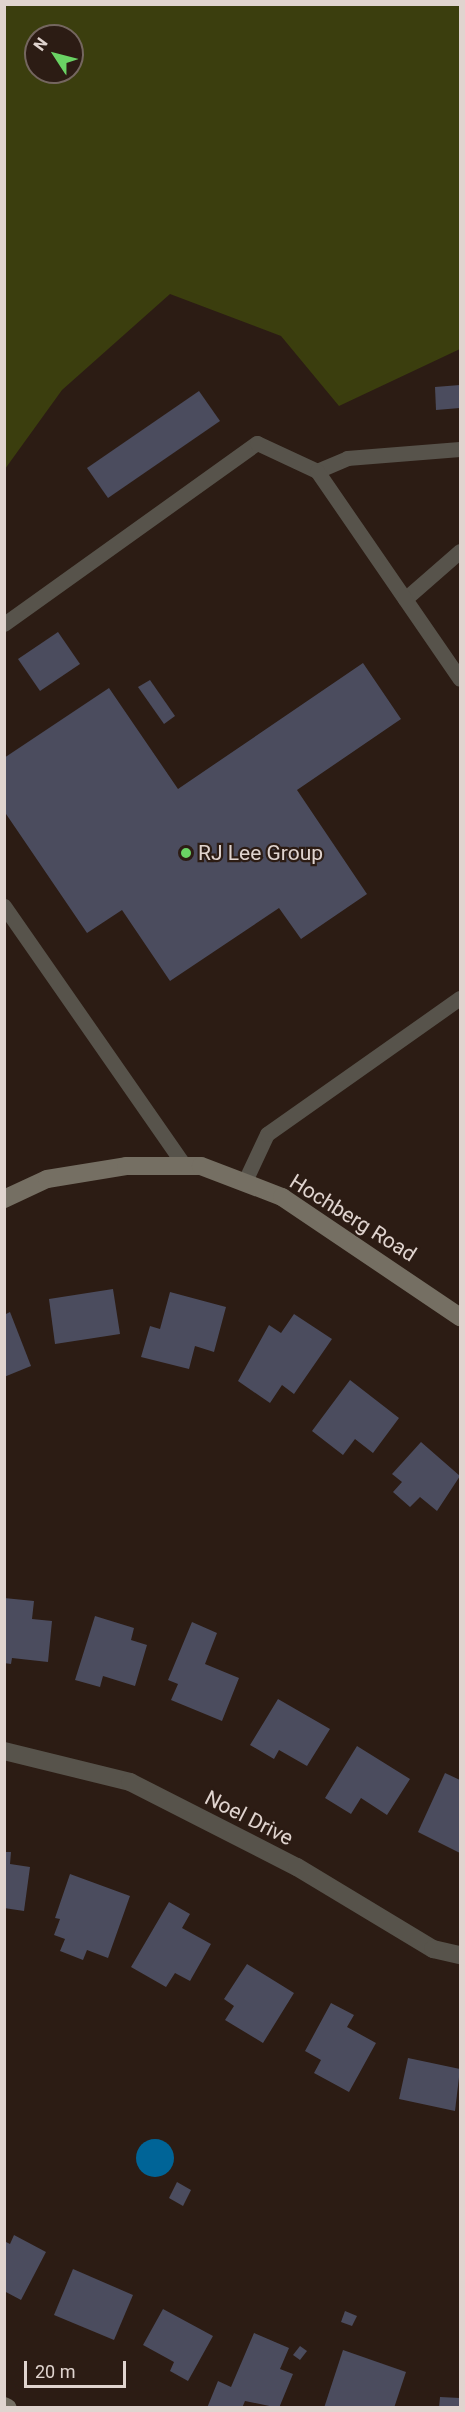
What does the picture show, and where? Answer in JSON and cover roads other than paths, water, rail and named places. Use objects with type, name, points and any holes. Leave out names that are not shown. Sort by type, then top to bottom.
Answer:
[{"type":"street","name":"Hochberg Road","points":[[4,1199],[47,1179],[126,1166],[201,1166],[282,1197],[361,1246],[460,1317]]},
{"type":"street","name":"Noel Drive","points":[[4,1751],[130,1782],[297,1867],[433,1949],[460,1955]]},
{"type":"lane","points":[[4,624],[257,443],[317,471],[460,680]]},
{"type":"lane","points":[[317,471],[347,458],[460,449]]},
{"type":"lane","points":[[405,599],[460,551]]},
{"type":"lane","points":[[4,906],[185,1166]]},
{"type":"lane","points":[[244,1183],[267,1134],[460,998]]},
{"type":"water","points":[[155,2139],[162,2140],[168,2145],[173,2151],[173,2165],[168,2171],[162,2176],[155,2177],[148,2176],[142,2171],[137,2165],[136,2158],[137,2151],[142,2145],[148,2140]]},
{"type":"place","name":"RJ Lee Group","points":[[186,853]]}]
